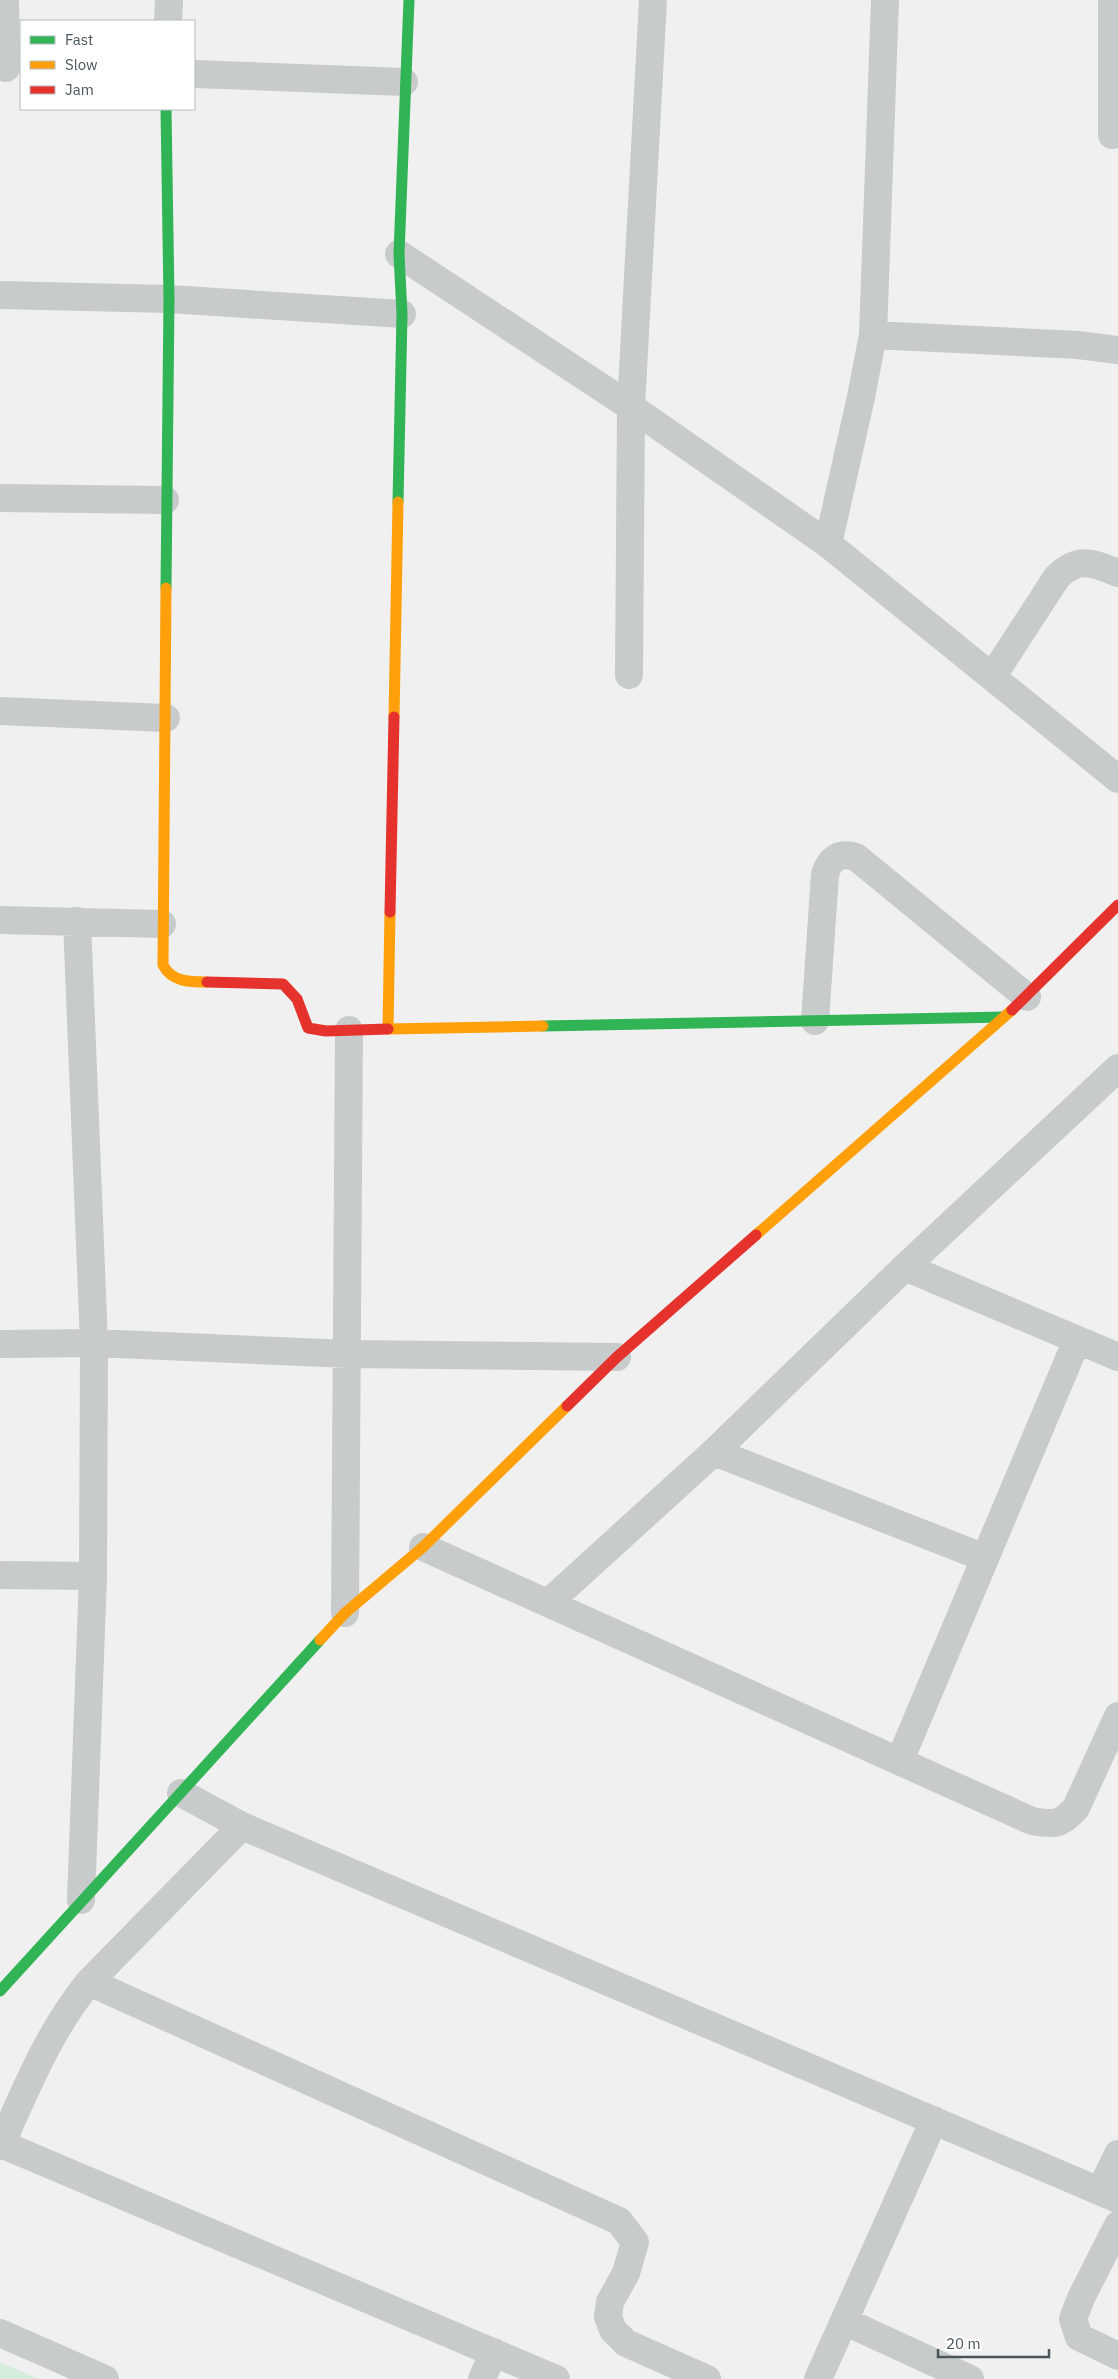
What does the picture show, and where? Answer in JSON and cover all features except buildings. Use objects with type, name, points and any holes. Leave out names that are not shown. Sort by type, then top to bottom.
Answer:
[{"type":"street","points":[[5,0],[9,68]]},
{"type":"street","points":[[168,20],[169,0]]},
{"type":"street","points":[[388,1029],[402,314],[399,254],[404,82],[409,0]]},
{"type":"street","points":[[629,675],[631,407],[652,0]]},
{"type":"street","points":[[828,544],[873,335],[884,0]]},
{"type":"street","points":[[1112,0],[1112,135]]},
{"type":"street","points":[[195,74],[404,82]]},
{"type":"street","points":[[166,110],[169,299],[165,500],[166,718],[162,924],[164,965],[168,974],[186,982],[283,984],[298,997],[304,1021],[308,1028],[326,1031],[1004,1017]]},
{"type":"street","points":[[399,254],[631,407],[828,544],[1118,779]]},
{"type":"street","points":[[0,295],[169,299],[402,314]]},
{"type":"street","points":[[873,335],[1078,345],[1118,350]]},
{"type":"street","points":[[0,498],[165,500]]},
{"type":"street","points":[[992,677],[1057,576],[1068,566],[1079,563],[1094,564],[1118,573]]},
{"type":"street","points":[[0,711],[166,718]]},
{"type":"street","points":[[815,1021],[824,874],[828,865],[835,857],[846,854],[856,856],[1027,997]]},
{"type":"street","points":[[0,1991],[81,1900],[345,1613],[423,1547],[617,1357],[1027,997],[1118,906]]},
{"type":"street","points":[[0,920],[162,924]]},
{"type":"street","points":[[77,921],[94,1343],[93,1576],[81,1900]]},
{"type":"street","points":[[345,1613],[349,1030]]},
{"type":"street","points":[[548,1603],[714,1452],[905,1267],[1118,1068]]},
{"type":"street","points":[[905,1267],[1118,1357]]},
{"type":"street","points":[[900,1760],[1077,1340]]},
{"type":"street","points":[[0,1344],[94,1343],[348,1354],[617,1357]]},
{"type":"street","points":[[714,1452],[985,1558]]},
{"type":"street","points":[[423,1547],[1032,1821],[1050,1824],[1066,1820],[1076,1808],[1118,1716]]},
{"type":"street","points":[[0,1575],[93,1576]]},
{"type":"street","points":[[181,1793],[242,1826],[1109,2195],[1118,2154]]},
{"type":"street","points":[[242,1826],[89,1982],[68,2008],[49,2040],[0,2145],[556,2379]]},
{"type":"street","points":[[89,1982],[619,2221],[635,2242],[626,2273],[610,2302],[608,2317],[613,2330],[626,2343],[707,2379]]},
{"type":"street","points":[[818,2379],[934,2120]]},
{"type":"street","points":[[1118,2225],[1081,2298],[1073,2319],[1079,2337],[1118,2356]]},
{"type":"street","points":[[844,2320],[970,2379]]},
{"type":"street","points":[[0,2333],[105,2379]]},
{"type":"street","points":[[482,2379],[494,2352]]},
{"type":"green space","points":[[0,2362],[39,2379],[0,2379]]},
{"type":"traffic: fast","points":[[398,502],[402,314],[399,254],[409,0]]},
{"type":"traffic: fast","points":[[166,110],[169,299],[166,588]]},
{"type":"traffic: fast","points":[[543,1026],[1004,1017]]},
{"type":"traffic: fast","points":[[0,1991],[320,1640]]},
{"type":"traffic: slow","points":[[394,717],[398,502]]},
{"type":"traffic: slow","points":[[166,588],[163,965],[176,978],[207,982]]},
{"type":"traffic: slow","points":[[390,912],[388,1029],[543,1026]]},
{"type":"traffic: slow","points":[[756,1235],[1012,1010]]},
{"type":"traffic: slow","points":[[320,1640],[345,1613],[423,1547],[567,1406]]},
{"type":"traffic: jam","points":[[390,912],[394,717]]},
{"type":"traffic: jam","points":[[1012,1010],[1118,905]]},
{"type":"traffic: jam","points":[[207,982],[283,984],[297,999],[308,1028],[326,1031],[388,1029]]},
{"type":"traffic: jam","points":[[567,1406],[617,1357],[756,1235]]}]
